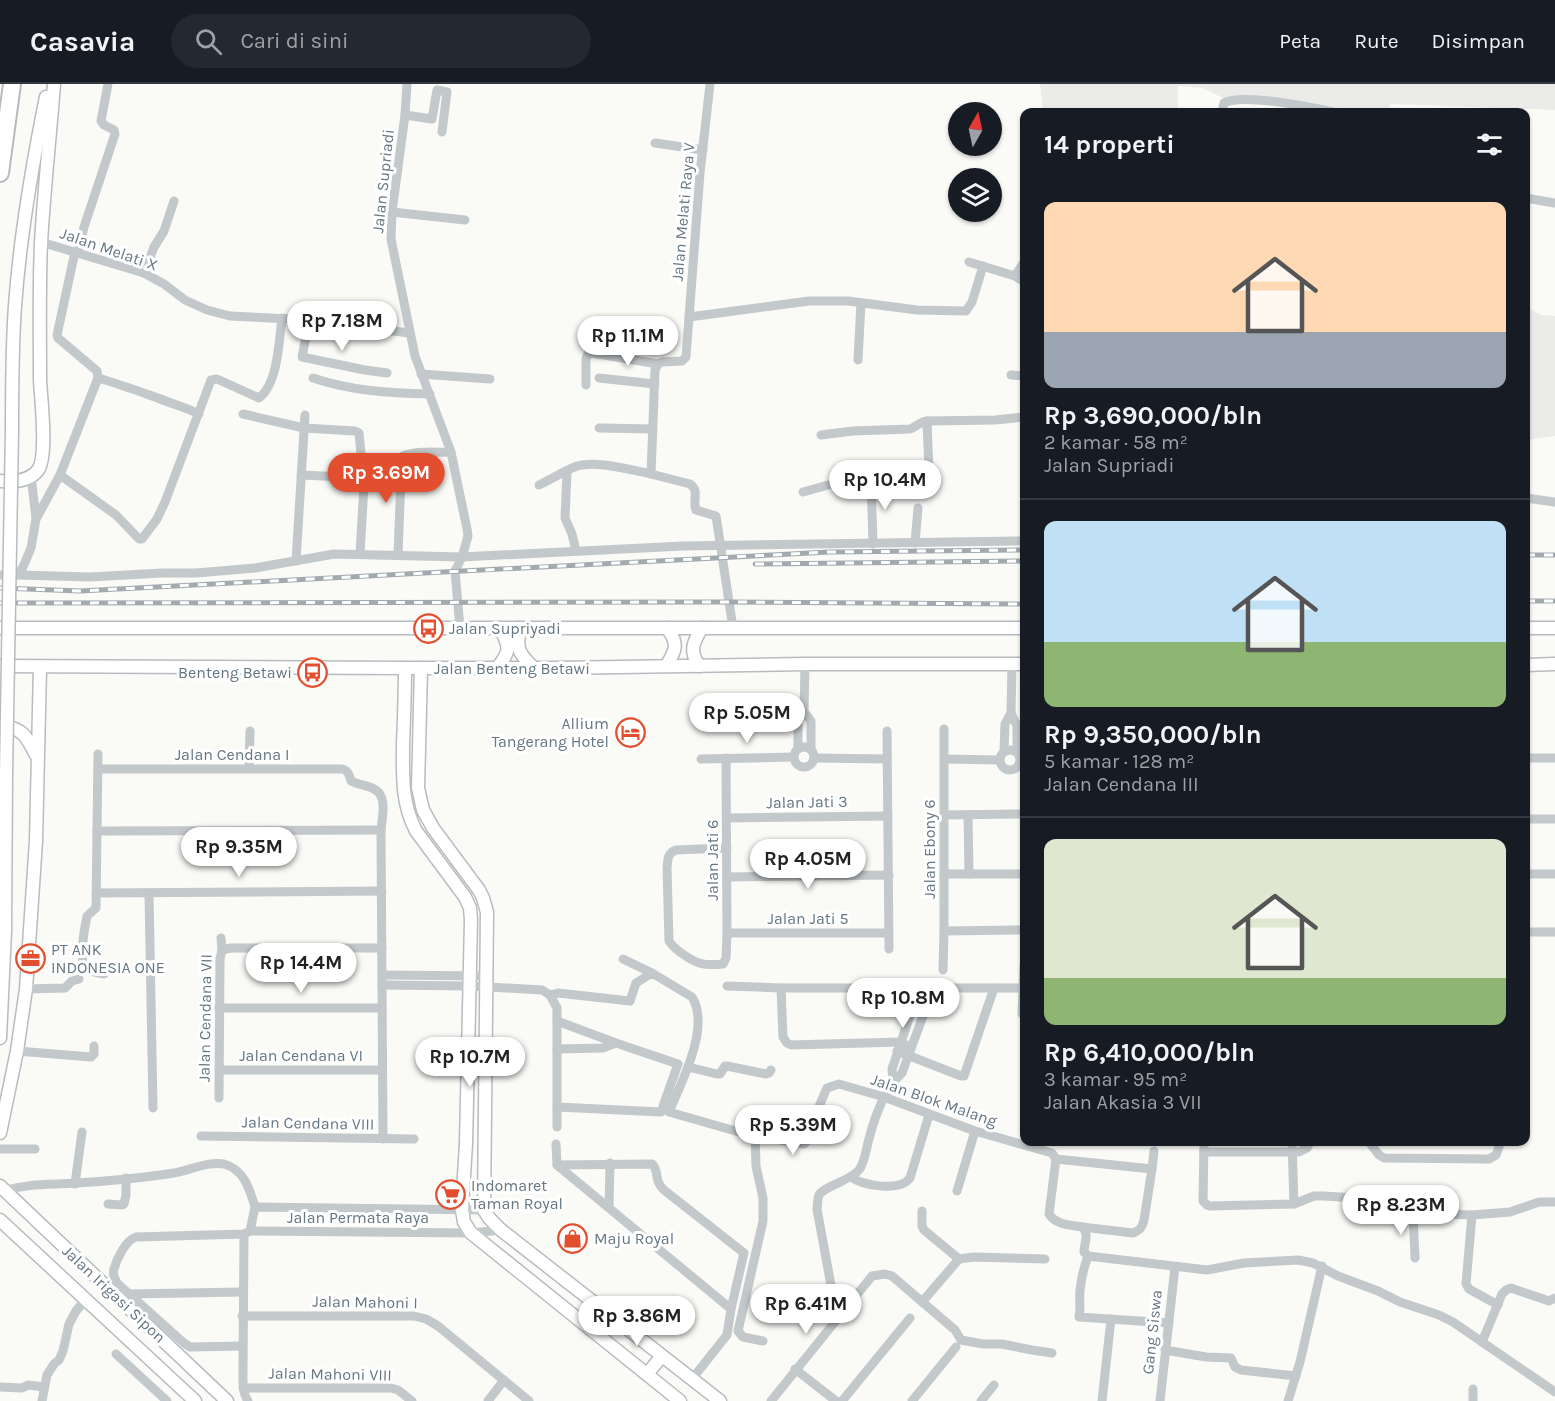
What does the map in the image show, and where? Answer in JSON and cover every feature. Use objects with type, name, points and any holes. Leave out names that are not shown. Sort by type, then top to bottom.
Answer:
[{"type":"highway","points":[[0,173],[12,84]]},
{"type":"street","points":[[0,1038],[5,931],[14,326],[27,205],[49,84]]},
{"type":"street","points":[[0,481],[21,480],[31,476],[39,469],[43,446],[39,297],[41,242],[54,84]]},
{"type":"street","points":[[36,519],[60,475],[98,378],[97,371],[61,342],[57,335],[76,252],[115,134],[114,130],[101,121],[108,84]]},
{"type":"street","name":"Jalan Supriadi","points":[[407,84],[391,239],[410,333],[421,374],[451,452],[467,529],[468,536],[455,571],[460,628]]},
{"type":"street","name":"Jalan Melati Raya V","points":[[658,364],[684,359],[687,352],[710,84]]},
{"type":"street","points":[[405,115],[432,118],[437,90],[447,92],[442,132]]},
{"type":"street","points":[[1223,108],[1224,103],[1235,99],[1281,102],[1312,108]]},
{"type":"street","points":[[655,143],[703,150]]},
{"type":"street","points":[[1530,199],[1555,203]]},
{"type":"street","points":[[144,273],[154,247],[164,231],[174,201]]},
{"type":"street","points":[[392,212],[465,220]]},
{"type":"street","name":"Jalan Melati X","points":[[41,242],[144,273],[164,284],[185,300],[207,310],[230,316],[282,318],[410,333]]},
{"type":"street","points":[[969,262],[1020,279]]},
{"type":"street","points":[[689,317],[809,301],[848,301],[917,310],[966,311],[972,302],[983,266]]},
{"type":"street","points":[[1015,276],[1020,268]]},
{"type":"street","points":[[858,360],[861,303]]},
{"type":"street","points":[[60,475],[116,515],[141,539],[157,519],[165,502],[212,379],[261,397],[269,385],[277,359],[282,318]]},
{"type":"street","points":[[309,321],[302,357],[387,373]]},
{"type":"street","points":[[586,385],[588,354],[658,364],[655,370],[651,474]]},
{"type":"street","points":[[421,374],[490,379]]},
{"type":"street","points":[[1011,375],[1020,376]]},
{"type":"street","points":[[98,378],[182,406],[199,414]]},
{"type":"street","points":[[314,378],[335,385],[368,390],[398,394],[430,394]]},
{"type":"street","points":[[599,378],[655,384]]},
{"type":"street","points":[[243,414],[304,428],[359,433],[364,478],[360,554]]},
{"type":"street","points":[[296,561],[305,415]]},
{"type":"street","points":[[820,435],[864,430],[910,429],[927,421],[1020,417]]},
{"type":"street","points":[[803,492],[831,483],[927,475],[929,470],[927,421]]},
{"type":"street","points":[[599,428],[653,429]]},
{"type":"street","points":[[398,555],[404,456],[406,454],[451,452]]},
{"type":"street","points":[[539,485],[575,467],[591,464],[690,483],[695,487],[696,492],[694,507],[699,511],[716,516],[733,628]]},
{"type":"street","points":[[567,472],[565,518],[576,551]]},
{"type":"street","points":[[302,475],[364,478]]},
{"type":"street","points":[[18,575],[31,548],[36,519],[31,476]]},
{"type":"street","points":[[871,480],[873,544]]},
{"type":"street","points":[[1530,499],[1555,502]]},
{"type":"street","points":[[915,543],[918,508]]},
{"type":"street","points":[[0,575],[90,577],[196,573],[255,568],[334,554],[462,557],[683,546],[1020,541]]},
{"type":"street","points":[[0,628],[1020,628]]},
{"type":"street","points":[[496,668],[504,660],[508,649],[500,628]]},
{"type":"street","points":[[520,628],[519,651],[534,668]]},
{"type":"street","points":[[666,666],[672,657],[675,644],[673,635],[667,628]]},
{"type":"street","points":[[699,666],[693,652],[694,643],[702,628]]},
{"type":"street","points":[[1530,628],[1555,628]]},
{"type":"street","points":[[798,748],[798,722],[804,712],[805,664]]},
{"type":"street","points":[[1004,751],[1005,724],[1011,713],[1018,664]]},
{"type":"street","name":"Jalan Benteng Betawi","points":[[0,666],[534,668],[1018,664]]},
{"type":"street","points":[[1530,665],[1555,664]]},
{"type":"street","points":[[0,1133],[17,1051],[26,989],[36,841],[40,667]]},
{"type":"street","points":[[405,668],[403,783],[408,811],[416,831],[465,897],[470,908],[466,1143],[462,1210],[465,1222],[471,1233],[648,1372],[680,1401]]},
{"type":"street","points":[[421,668],[418,788],[423,810],[433,828],[479,890],[486,906],[488,921],[484,1210],[501,1230],[720,1401]]},
{"type":"street","points":[[404,712],[420,712]]},
{"type":"street","points":[[804,712],[811,721],[813,754],[813,763],[803,768],[798,766],[794,762],[794,752],[803,747],[813,754],[888,759]]},
{"type":"street","points":[[1011,713],[1017,726],[1020,750]]},
{"type":"street","points":[[0,725],[15,729],[27,736],[37,759]]},
{"type":"street","name":"Jalan Ebony 6","points":[[943,969],[944,729]]},
{"type":"street","points":[[249,769],[250,731]]},
{"type":"street","points":[[887,731],[889,949]]},
{"type":"street","points":[[1020,757],[1013,750],[1004,751],[1000,754],[999,760],[1000,765],[1009,770],[1015,769],[1020,762]]},
{"type":"street","points":[[98,754],[96,908],[87,916],[82,955],[86,968],[104,974]]},
{"type":"street","points":[[702,759],[793,757]]},
{"type":"street","name":"Jalan Jati 6","points":[[726,758],[727,818],[727,848],[727,933],[725,962],[699,964],[672,946],[669,941],[668,856],[676,850],[727,848]]},
{"type":"street","points":[[1530,758],[1555,759]]},
{"type":"street","points":[[945,759],[999,760]]},
{"type":"street","name":"Jalan Cendana I","points":[[98,770],[346,770],[351,781],[380,793],[382,799],[381,830]]},
{"type":"street","points":[[944,815],[1020,814]]},
{"type":"street","points":[[968,815],[969,874]]},
{"type":"street","name":"Jalan Jati 3","points":[[727,818],[888,816]]},
{"type":"street","points":[[1530,819],[1555,819]]},
{"type":"street","points":[[97,831],[381,830],[383,1139]]},
{"type":"street","points":[[944,874],[1020,874]]},
{"type":"street","points":[[1530,874],[1555,874]]},
{"type":"street","points":[[727,877],[888,875]]},
{"type":"street","points":[[96,893],[382,891]]},
{"type":"street","points":[[149,893],[153,1108]]},
{"type":"street","points":[[471,920],[488,921]]},
{"type":"street","points":[[944,931],[1020,930]]},
{"type":"street","points":[[1530,932],[1555,932]]},
{"type":"street","name":"Jalan Jati 5","points":[[727,933],[889,933]]},
{"type":"street","name":"Jalan Cendana VII","points":[[219,1098],[221,938]]},
{"type":"street","points":[[222,950],[231,948],[382,948]]},
{"type":"street","name":"Jalan Blok Malang","points":[[623,959],[692,997],[696,1003],[697,1036],[688,1067],[669,1112],[755,1135],[806,1144],[821,1098],[827,1088],[839,1084],[975,1131],[1020,1143]]},
{"type":"street","points":[[550,996],[558,993],[630,1001],[636,982],[652,973]]},
{"type":"street","points":[[382,975],[470,981]]},
{"type":"street","points":[[26,989],[65,988],[72,981],[79,979]]},
{"type":"street","points":[[382,985],[487,981],[542,990],[550,996],[557,1008],[557,1127]]},
{"type":"street","points":[[727,986],[1020,988]]},
{"type":"street","points":[[781,988],[783,1037],[787,1043],[899,1047],[964,1076],[994,988]]},
{"type":"street","points":[[837,1318],[818,1209],[818,1196],[822,1191],[851,1177],[863,1163],[874,1118],[893,1081],[902,1073],[933,988]]},
{"type":"street","points":[[893,1081],[892,1069],[919,989]]},
{"type":"street","points":[[219,1008],[382,1008]]},
{"type":"street","points":[[557,1020],[678,1064],[661,1112],[557,1107]]},
{"type":"street","points":[[557,1049],[603,1048],[616,1043]]},
{"type":"street","points":[[17,1051],[91,1057],[94,1046]]},
{"type":"street","points":[[688,1067],[717,1074],[720,1074],[725,1066],[766,1074],[771,1070]]},
{"type":"street","name":"Jalan Cendana VI","points":[[219,1070],[382,1070]]},
{"type":"street","points":[[851,1177],[863,1184],[885,1186],[907,1183],[929,1115]]},
{"type":"street","points":[[957,1191],[975,1131]]},
{"type":"street","points":[[75,1184],[82,1132]]},
{"type":"street","points":[[755,1135],[756,1166],[763,1198],[763,1221],[738,1331],[743,1337],[763,1341]]},
{"type":"street","name":"Jalan Cendana VIII","points":[[201,1136],[222,1141],[414,1139]]},
{"type":"street","points":[[556,1144],[557,1164],[731,1309]]},
{"type":"street","name":"Jalan Blok Malang","points":[[1031,1146],[1053,1153],[1056,1159]]},
{"type":"street","points":[[1292,1146],[1294,1204]]},
{"type":"street","points":[[1309,1146],[1304,1151],[1292,1153],[1204,1147],[1203,1202],[1207,1205],[1294,1204],[1314,1196],[1323,1196],[1374,1199],[1393,1209],[1413,1213],[1472,1215],[1510,1212],[1539,1203],[1555,1202]]},
{"type":"street","points":[[1372,1146],[1384,1158],[1489,1159],[1496,1155],[1499,1146]]},
{"type":"street","points":[[0,1149],[35,1149]]},
{"type":"street","points":[[1152,1169],[1056,1159],[1049,1214],[1056,1221],[1082,1227],[1133,1233],[1139,1231],[1144,1220],[1152,1169],[1154,1151]]},
{"type":"street","points":[[2,1189],[126,1178],[175,1172],[215,1163],[226,1164],[238,1171],[249,1186],[255,1207],[247,1233],[242,1292],[243,1388],[248,1401]]},
{"type":"street","points":[[609,1207],[610,1163]]},
{"type":"street","points":[[557,1164],[650,1163],[654,1165],[658,1183],[664,1190],[744,1253],[727,1335],[692,1379]]},
{"type":"street","points":[[108,1204],[124,1204],[126,1178]]},
{"type":"street","name":"Jalan Irigasi Sipon","points":[[2,1189],[227,1401]]},
{"type":"street","points":[[255,1207],[484,1210]]},
{"type":"street","points":[[922,1211],[924,1230],[959,1259]]},
{"type":"street","points":[[1413,1213],[1415,1258]]},
{"type":"street","points":[[1472,1215],[1466,1284],[1470,1289],[1498,1305]]},
{"type":"street","name":"Jalan Irigasi Sipon","points":[[0,1220],[195,1401]]},
{"type":"street","points":[[1082,1227],[1087,1233],[1084,1252],[1088,1256],[1207,1270],[1232,1264],[1298,1260],[1314,1263],[1338,1276],[1453,1322],[1555,1392]]},
{"type":"street","name":"Jalan Permata Raya","points":[[129,1294],[117,1283],[113,1270],[125,1244],[136,1237],[247,1233],[471,1233],[501,1230]]},
{"type":"street","points":[[1088,1256],[1082,1275],[1079,1317],[1169,1323]]},
{"type":"street","points":[[922,1302],[959,1259],[993,1257],[1045,1259]]},
{"type":"street","points":[[1288,1401],[1322,1266]]},
{"type":"street","name":"Gang Siswa","points":[[1160,1401],[1175,1267]]},
{"type":"street","points":[[771,1401],[872,1276],[885,1274],[892,1276],[955,1330],[961,1340],[983,1344],[1002,1344],[1052,1353]]},
{"type":"street","points":[[1482,1342],[1502,1294],[1506,1290],[1511,1288],[1543,1300],[1550,1301],[1555,1298]]},
{"type":"street","points":[[129,1294],[242,1292]]},
{"type":"street","points":[[129,1294],[190,1347],[242,1346]]},
{"type":"street","points":[[42,1401],[46,1375],[59,1360],[69,1324],[86,1299]]},
{"type":"street","name":"Jalan Mahoni I","points":[[242,1316],[414,1316],[426,1319],[438,1326],[529,1401]]},
{"type":"street","points":[[842,1401],[910,1318]]},
{"type":"street","points":[[1102,1401],[1111,1319]]},
{"type":"street","points":[[912,1401],[956,1347]]},
{"type":"street","points":[[1165,1350],[1206,1357],[1231,1358],[1235,1367],[1241,1370],[1296,1376]]},
{"type":"street","points":[[116,1354],[167,1401]]},
{"type":"street","points":[[648,1372],[661,1357]]},
{"type":"street","points":[[144,1379],[161,1368]]},
{"type":"street","points":[[795,1369],[836,1401]]},
{"type":"street","points":[[488,1401],[504,1380]]},
{"type":"street","points":[[0,1387],[22,1388],[28,1385],[44,1387]]},
{"type":"street","points":[[981,1401],[994,1385]]},
{"type":"street","name":"Jalan Mahoni VIII","points":[[243,1388],[391,1388],[398,1390],[411,1401]]},
{"type":"street","points":[[1473,1389],[1473,1401]]},
{"type":"shaded area","points":[[1040,84],[1555,84],[1555,110],[1390,104],[1389,108],[1342,108],[1263,99],[1225,99],[1203,88],[1178,86],[1178,108],[1043,108]]},
{"type":"shaded area","points":[[1530,308],[1541,315],[1555,316],[1555,436],[1530,439]]},
{"type":"railway","points":[[0,588],[80,591],[829,552],[1020,550]]},
{"type":"railway","points":[[1530,555],[1555,555]]},
{"type":"railway","points":[[755,564],[1020,561]]},
{"type":"railway","points":[[1530,601],[1555,601]]},
{"type":"railway","points":[[0,603],[1020,604]]},
{"type":"place","name":"Jalan Supriyadi","points":[[428,628]]},
{"type":"place","name":"Benteng Betawi","points":[[313,672]]},
{"type":"place","name":"Allium Tangerang Hotel","points":[[630,732]]},
{"type":"place","name":"PT ANK INDONESIA ONE","points":[[30,958]]},
{"type":"place","name":"Indomaret Taman Royal","points":[[450,1194]]},
{"type":"place","name":"Maju Royal","points":[[573,1238]]}]
